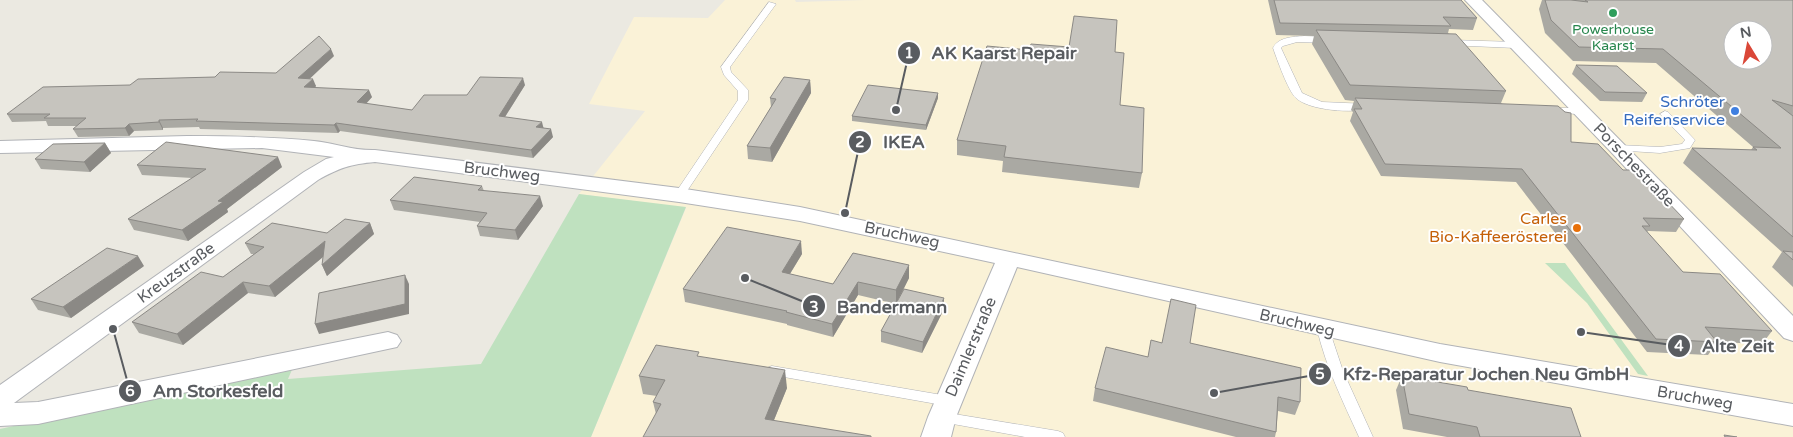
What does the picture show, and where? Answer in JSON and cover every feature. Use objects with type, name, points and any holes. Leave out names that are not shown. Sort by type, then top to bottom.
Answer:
[{"type":"street","name":"Porschestraße","points":[[1473,0],[1618,148],[1793,332]]},
{"type":"street","name":"Bruchweg","points":[[0,147],[262,142],[330,149],[357,157],[375,156],[678,195],[800,214],[1440,353],[1793,415]]},
{"type":"street","name":"Kreuzstraße","points":[[0,399],[311,176],[333,163],[357,157]]},
{"type":"street","name":"Daimlerstraße","points":[[942,418],[1009,258]]},
{"type":"street","points":[[0,415],[38,413],[388,341]]},
{"type":"lane","points":[[678,195],[743,100],[743,90],[727,73],[725,67],[772,4]]},
{"type":"lane","points":[[1338,40],[1298,39],[1286,40],[1279,44],[1278,48],[1298,95],[1303,100],[1320,104],[1374,107]]},
{"type":"lane","points":[[1436,43],[1516,45]]},
{"type":"lane","points":[[1535,112],[1582,112]]},
{"type":"lane","points":[[1618,148],[1677,149],[1686,146],[1690,140],[1665,114]]},
{"type":"lane","points":[[1323,329],[1327,346],[1340,380],[1366,437]]},
{"type":"lane","points":[[759,368],[942,418],[1058,437]]},
{"type":"shaded area","points":[[725,0],[795,0],[796,2],[865,0],[1793,0],[1793,437],[591,437],[686,208],[579,194],[645,111],[589,104],[634,17],[708,18]]},
{"type":"green space","points":[[579,194],[686,207],[591,437],[0,437],[0,429],[294,365],[288,379],[481,364]]},
{"type":"green space","points":[[1545,263],[1565,263],[1648,376],[1638,374],[1587,303]]},
{"type":"building","points":[[1274,0],[1461,0],[1477,18],[1443,17],[1451,26],[1280,23]]},
{"type":"building","points":[[1545,0],[1588,2],[1585,0],[1793,0],[1793,106],[1772,100],[1793,116],[1793,237],[1692,148],[1757,150],[1753,147],[1781,148],[1663,49],[1579,47],[1551,20]]},
{"type":"building","points":[[1074,16],[1117,20],[1115,52],[1124,53],[1120,105],[1144,108],[1142,173],[1004,157],[1006,146],[957,140],[987,46],[1029,50],[1031,44],[1069,47]]},
{"type":"building","points":[[1316,30],[1456,34],[1506,91],[1350,85]]},
{"type":"building","points":[[319,36],[331,49],[298,78],[313,79],[304,87],[369,90],[357,102],[412,110],[424,95],[467,95],[480,77],[523,78],[499,116],[542,122],[536,127],[551,129],[531,150],[336,123],[334,125],[196,121],[198,119],[159,120],[159,122],[129,124],[125,128],[73,129],[86,118],[44,118],[50,114],[7,114],[43,87],[130,85],[138,79],[215,77],[220,72],[276,73]]},
{"type":"building","points":[[1576,65],[1617,66],[1647,93],[1605,92]]},
{"type":"building","points":[[784,77],[810,80],[770,148],[747,146],[776,99],[770,98]]},
{"type":"building","points":[[868,85],[938,93],[926,125],[852,116]]},
{"type":"building","points":[[1355,98],[1558,106],[1565,112],[1571,113],[1571,142],[1598,144],[1623,170],[1637,170],[1684,219],[1643,218],[1650,226],[1642,226],[1683,272],[1720,274],[1772,331],[1705,327],[1717,342],[1656,339],[1522,169],[1385,164],[1354,109],[1362,109]]},
{"type":"building","points":[[166,142],[278,157],[218,201],[223,202],[182,230],[128,219],[206,169],[137,165]]},
{"type":"building","points":[[105,143],[84,162],[35,159],[53,144]]},
{"type":"building","points":[[414,177],[482,186],[478,190],[540,196],[515,230],[477,226],[487,213],[390,200]]},
{"type":"building","points":[[345,219],[370,223],[322,265],[325,241],[269,286],[243,282],[177,334],[132,322],[201,272],[223,277],[264,247],[245,243],[272,223],[327,233]]},
{"type":"building","points":[[727,227],[801,241],[782,272],[833,284],[853,253],[909,265],[896,290],[858,282],[832,324],[787,311],[683,289]]},
{"type":"building","points":[[107,248],[138,256],[63,307],[31,299]]},
{"type":"building","points":[[1783,251],[1793,252],[1793,260]]},
{"type":"building","points":[[405,275],[405,304],[315,324],[319,293]]},
{"type":"building","points":[[904,289],[944,298],[923,342],[881,331]]},
{"type":"building","points":[[1171,299],[1196,305],[1190,343],[1301,368],[1300,402],[1278,397],[1276,432],[1095,388],[1106,347],[1148,357],[1151,340],[1162,343]]},
{"type":"building","points":[[656,345],[699,352],[697,356],[785,370],[765,419],[871,437],[643,437],[661,404],[653,402],[665,380],[639,376]]},
{"type":"building","points":[[1402,376],[1571,408],[1581,437],[1480,437],[1477,427],[1409,414]]},
{"type":"place","name":"Powerhouse Kaarst","points":[[1613,13]]},
{"type":"place","name":"AK Kaarst Repair","points":[[896,110]]},
{"type":"place","name":"Schröter Reifenservice","points":[[1735,111]]},
{"type":"place","name":"IKEA","points":[[845,213]]},
{"type":"place","name":"Carles Bio-Kaffeerösterei","points":[[1577,228]]},
{"type":"place","name":"Bandermann","points":[[745,278]]},
{"type":"place","name":"Am Storkesfeld","points":[[113,329]]},
{"type":"place","name":"Alte Zeit","points":[[1581,332]]},
{"type":"place","name":"Kfz-Reparatur Jochen Neu GmbH","points":[[1214,393]]}]
